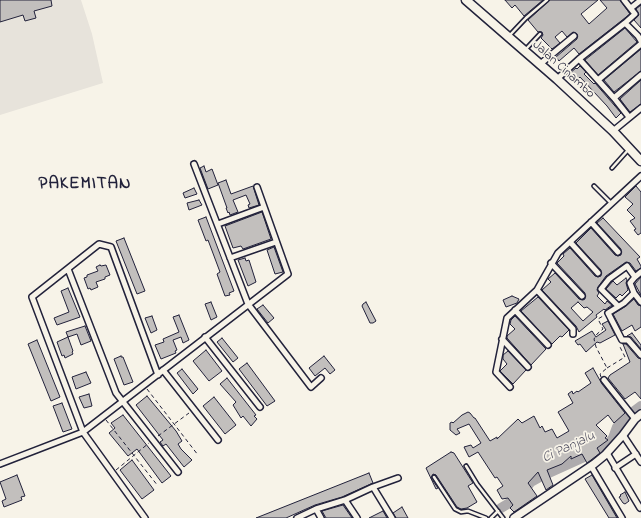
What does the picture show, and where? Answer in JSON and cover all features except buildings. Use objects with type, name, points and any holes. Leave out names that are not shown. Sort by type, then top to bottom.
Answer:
[{"type":"main road","name":"Jalan Cinambo","points":[[466,0],[539,65],[557,79],[616,134],[641,161]]},
{"type":"street","points":[[557,79],[579,59],[635,14],[624,0]]},
{"type":"street","points":[[631,8],[641,0]]},
{"type":"street","points":[[598,80],[641,43],[640,34],[625,23]]},
{"type":"street","points":[[539,65],[574,36]]},
{"type":"street","points":[[579,59],[629,117]]},
{"type":"street","points":[[614,98],[641,75]]},
{"type":"street","points":[[616,134],[629,117],[641,108]]},
{"type":"street","points":[[194,164],[248,304],[311,387],[321,378]]},
{"type":"street","points":[[510,387],[496,372],[507,318],[537,290],[558,253],[641,176]]},
{"type":"street","points":[[0,464],[83,432],[288,274],[257,186]]},
{"type":"street","points":[[218,224],[264,208]]},
{"type":"street","points":[[591,222],[618,252]]},
{"type":"street","points":[[230,258],[276,242]]},
{"type":"street","points":[[570,242],[598,273]]},
{"type":"street","points":[[145,518],[83,432],[32,297],[99,244],[111,247],[158,374]]},
{"type":"street","points":[[551,263],[582,296]]},
{"type":"street","points":[[618,306],[601,289],[609,279],[627,266],[635,277]]},
{"type":"street","points":[[68,269],[116,393],[178,472]]},
{"type":"street","points":[[641,272],[630,283],[634,293],[641,302]]},
{"type":"street","points":[[537,290],[573,329],[573,334]]},
{"type":"street","points":[[634,293],[608,313],[622,340],[628,340],[641,355]]},
{"type":"street","points":[[516,310],[548,345]]},
{"type":"street","points":[[205,337],[260,407]]},
{"type":"street","points":[[502,339],[528,367]]},
{"type":"street","points":[[500,352],[508,345]]},
{"type":"street","points":[[163,370],[218,440]]},
{"type":"street","points":[[517,517],[593,465],[606,454],[637,417],[627,409],[604,380]]},
{"type":"street","points":[[623,435],[638,455],[641,462]]},
{"type":"street","points":[[606,454],[640,508]]},
{"type":"street","points":[[615,468],[638,455]]},
{"type":"street","points":[[593,465],[622,518]]},
{"type":"street","points":[[297,518],[316,509],[345,500],[398,478]]},
{"type":"street","points":[[373,488],[392,518]]},
{"type":"street","points":[[345,500],[357,518]]},
{"type":"street","points":[[316,509],[321,518]]},
{"type":"lane","points":[[509,37],[526,18],[547,0]]},
{"type":"lane","points":[[524,51],[540,34]]},
{"type":"lane","points":[[612,168],[629,148]]},
{"type":"lane","points":[[594,186],[611,204]]},
{"type":"lane","points":[[466,466],[477,484],[503,518]]},
{"type":"lane","points":[[434,477],[448,500],[458,511],[468,511],[486,518]]},
{"type":"lane","points":[[491,518],[498,511]]},
{"type":"path","points":[[607,368],[596,347],[594,339],[603,328],[599,318],[608,313]]},
{"type":"path","points":[[604,380],[600,374],[625,357],[617,343],[622,340]]},
{"type":"path","points":[[144,385],[198,455]]},
{"type":"path","points":[[104,416],[158,486]]},
{"type":"shaded area","points":[[0,0],[81,0],[92,34],[103,83],[0,115]]},
{"type":"waterway","name":"Ci Panjalu","points":[[501,508],[516,499],[531,482],[604,448],[613,438],[617,427],[625,418],[641,406]]},
{"type":"district","name":"PAKEMITAN","points":[[85,185]]}]
